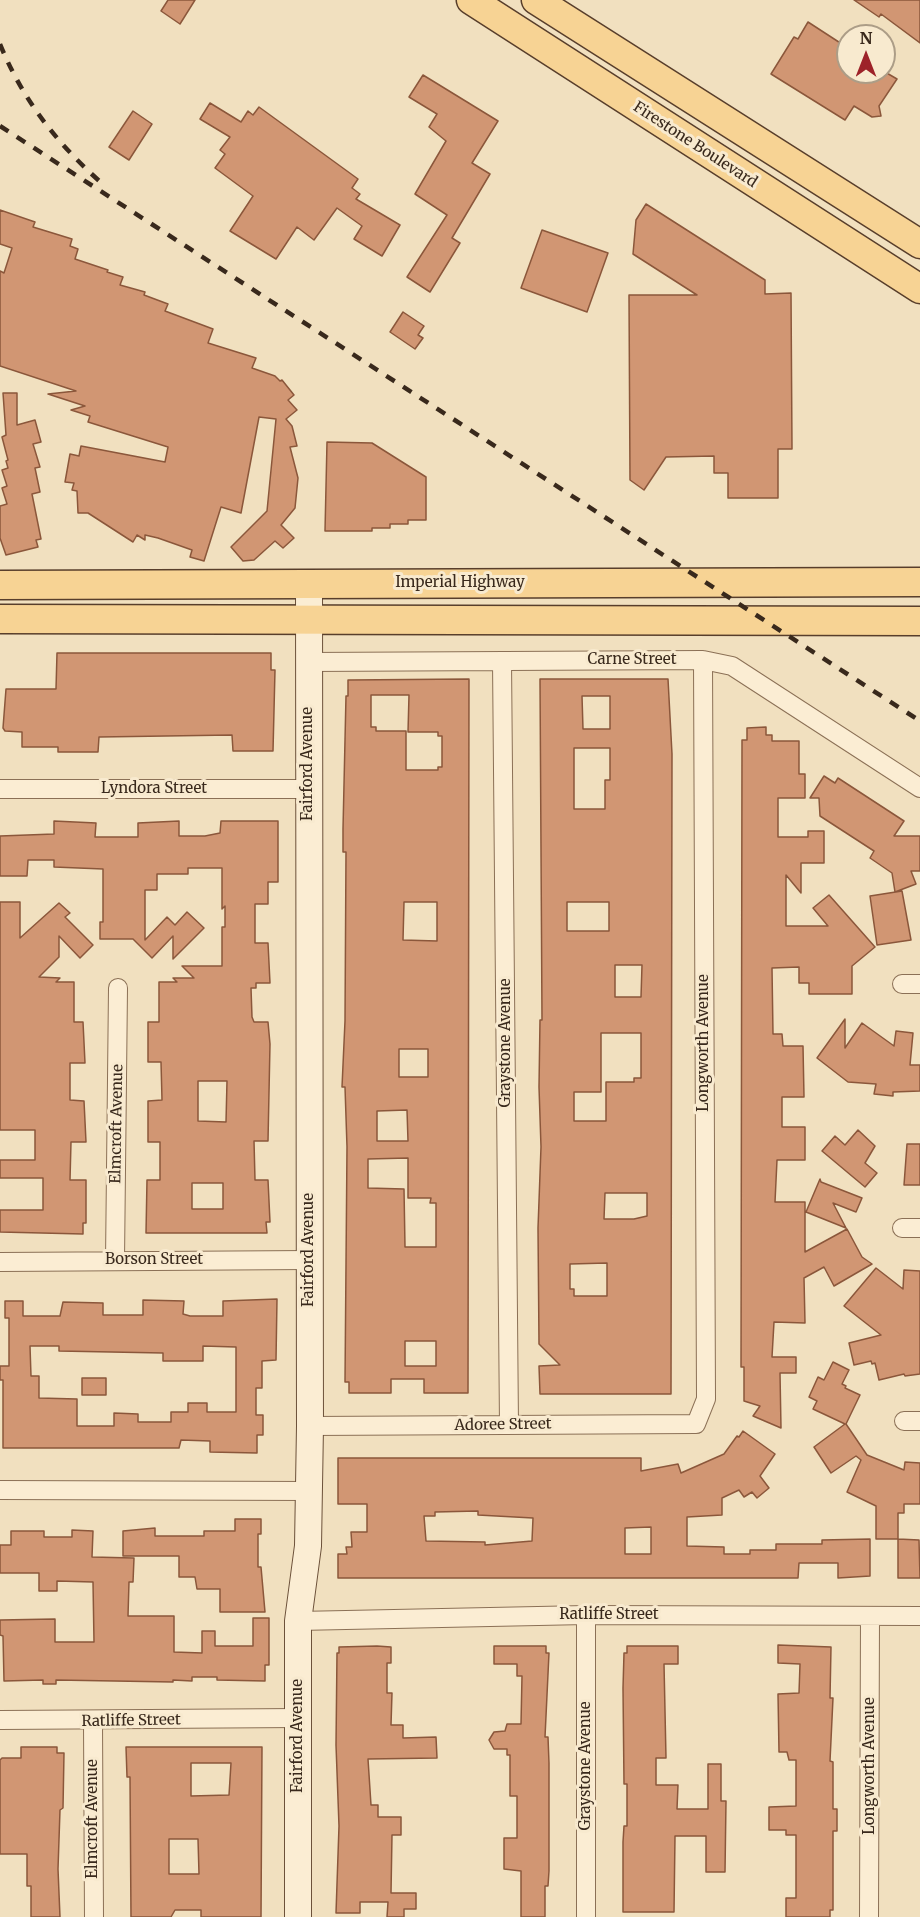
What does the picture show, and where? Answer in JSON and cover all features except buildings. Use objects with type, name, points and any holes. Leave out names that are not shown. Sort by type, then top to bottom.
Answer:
[{"type":"main road","name":"Firestone Boulevard","points":[[471,0],[920,289]]},
{"type":"main road","points":[[536,0],[920,244]]},
{"type":"main road","name":"Imperial Highway","points":[[0,585],[920,582]]},
{"type":"main road","points":[[0,620],[920,621]]},
{"type":"street","name":"Fairford Avenue","points":[[298,1917],[298,1621],[308,1546],[310,1426],[309,583]]},
{"type":"street","name":"Carne Street","points":[[308,662],[703,660],[732,666],[920,788]]},
{"type":"street","name":"Longworth Avenue","points":[[696,1424],[706,1399],[703,660]]},
{"type":"street","name":"Graystone Avenue","points":[[502,661],[509,1425]]},
{"type":"street","name":"Lyndora Street","points":[[0,789],[308,789]]},
{"type":"street","name":"Elmcroft Avenue","points":[[115,1260],[118,988]]},
{"type":"street","name":"Borson Street","points":[[0,1262],[309,1260]]},
{"type":"street","name":"Adoree Street","points":[[310,1426],[696,1424]]},
{"type":"street","points":[[0,1490],[308,1491]]},
{"type":"street","name":"Graystone Avenue","points":[[586,1615],[586,1917]]},
{"type":"street","name":"Ratliffe Street","points":[[298,1621],[586,1615],[920,1616]]},
{"type":"street","name":"Longworth Avenue","points":[[869,1917],[870,1616]]},
{"type":"street","name":"Ratliffe Street","points":[[0,1720],[93,1722],[298,1718]]},
{"type":"street","name":"Elmcroft Avenue","points":[[93,1722],[94,1917]]},
{"type":"railway","points":[[0,44],[20,85],[44,121],[72,155],[105,186]]},
{"type":"railway","points":[[0,126],[920,721]]}]
